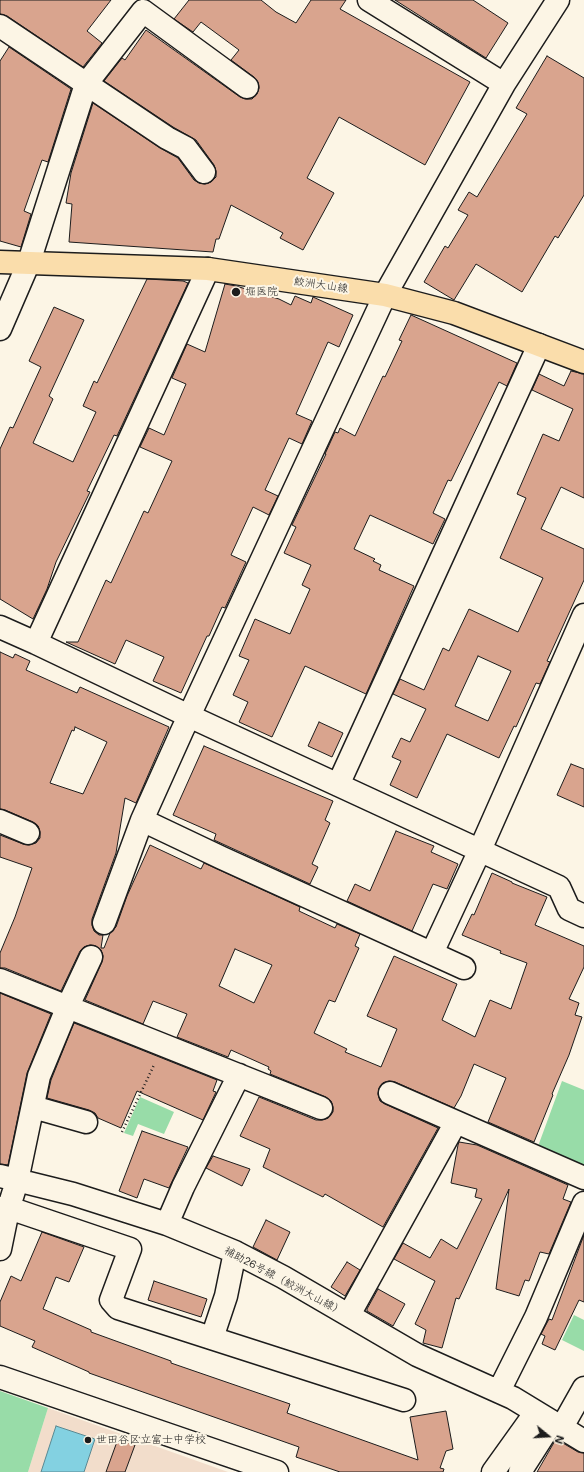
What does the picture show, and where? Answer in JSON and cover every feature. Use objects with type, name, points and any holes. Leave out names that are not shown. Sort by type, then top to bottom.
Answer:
[{"type":"main road","name":"鮫洲大山線","points":[[0,262],[208,268],[386,294],[454,313],[584,362]]},
{"type":"street","points":[[369,0],[504,84]]},
{"type":"street","points":[[104,923],[142,820],[386,294],[504,84],[558,0]]},
{"type":"street","points":[[0,329],[29,262],[86,84],[143,10],[247,87]]},
{"type":"street","points":[[0,26],[167,138],[186,148],[204,172]]},
{"type":"street","points":[[36,642],[208,268]]},
{"type":"street","points":[[338,784],[539,345]]},
{"type":"street","points":[[432,953],[480,850],[584,615]]},
{"type":"street","points":[[0,627],[36,642],[189,716],[559,886],[569,909],[584,916]]},
{"type":"street","points":[[142,820],[230,862],[464,968]]},
{"type":"street","points":[[0,821],[28,833]]},
{"type":"street","points":[[0,1249],[8,1179],[33,1107],[39,1076],[68,1006],[91,957]]},
{"type":"street","points":[[0,980],[321,1108]]},
{"type":"street","points":[[166,1224],[239,1075]]},
{"type":"street","points":[[390,1093],[584,1178]]},
{"type":"street","points":[[33,1107],[86,1122]]},
{"type":"street","points":[[349,1316],[456,1122]]},
{"type":"street","name":"補助26号線（鮫洲大山線）","points":[[8,1179],[73,1194],[166,1224],[235,1252],[283,1277],[417,1355],[499,1391],[584,1440]]},
{"type":"street","points":[[499,1391],[536,1317],[584,1203]]},
{"type":"street","points":[[4,1209],[18,1212],[130,1248],[111,1300],[118,1308],[404,1400]]},
{"type":"street","points":[[212,1338],[226,1296],[235,1252]]},
{"type":"street","points":[[0,1377],[277,1472]]},
{"type":"street","points":[[493,1472],[584,1388]]},
{"type":"street","points":[[520,1472],[550,1420]]},
{"type":"path","points":[[122,1132],[163,1045]]},
{"type":"shaded area","name":"世田谷区立富士中学校","points":[[48,1408],[228,1472],[28,1472]]},
{"type":"green space","points":[[562,1081],[584,1090],[584,1168],[537,1149]]},
{"type":"green space","points":[[140,1097],[174,1112],[164,1134],[138,1124],[133,1136],[124,1133]]},
{"type":"green space","points":[[574,1315],[584,1320],[584,1351],[562,1340]]},
{"type":"green space","points":[[0,1391],[48,1408],[28,1472],[0,1472]]},
{"type":"water","points":[[56,1426],[95,1439],[84,1472],[41,1472]]},
{"type":"building","points":[[0,0],[111,0],[87,31],[102,43],[83,67],[7,16],[0,14]]},
{"type":"building","points":[[189,0],[261,0],[276,12],[296,23],[311,0],[346,0],[340,9],[470,82],[425,165],[339,117],[307,178],[334,193],[303,250],[280,238],[283,233],[231,205],[219,239],[216,239],[213,252],[69,242],[72,204],[66,203],[71,173],[93,103],[160,148],[178,158],[194,180],[205,184],[211,182],[216,177],[214,165],[196,140],[173,127],[104,81],[122,58],[125,60],[146,30],[240,97],[252,99],[257,94],[259,88],[258,82],[254,77],[231,60],[239,50],[201,22],[193,32],[174,19]]},
{"type":"building","points":[[395,0],[473,0],[508,23],[486,58]]},
{"type":"building","points":[[9,47],[71,89],[48,162],[42,160],[24,211],[31,214],[21,247],[0,241],[0,61]]},
{"type":"building","points":[[547,56],[584,78],[584,195],[558,238],[555,236],[522,292],[476,264],[454,300],[424,282],[445,246],[448,248],[468,215],[458,210],[469,192],[477,197],[527,114],[516,108]]},
{"type":"building","points":[[147,279],[183,281],[188,283],[117,436],[114,435],[87,491],[90,492],[56,562],[47,589],[33,619],[0,599],[0,449],[10,427],[13,428],[41,367],[29,361],[54,307],[84,320],[49,396],[53,399],[33,443],[73,462],[96,412],[83,406],[94,381],[97,383]]},
{"type":"building","points":[[225,284],[279,299],[291,305],[295,296],[311,303],[313,297],[353,315],[339,347],[328,342],[296,414],[312,421],[302,444],[289,438],[265,490],[278,496],[269,515],[253,507],[231,555],[246,562],[225,608],[222,607],[209,636],[207,636],[181,693],[153,681],[164,657],[126,640],[115,664],[66,642],[78,642],[106,580],[111,583],[144,511],[148,513],[172,461],[140,447],[149,428],[164,435],[186,384],[172,378],[187,344],[205,352]]},
{"type":"building","points":[[411,315],[517,363],[507,386],[499,382],[451,481],[448,480],[433,513],[445,519],[433,544],[370,515],[354,549],[375,559],[373,561],[381,565],[379,570],[414,586],[366,694],[305,666],[272,737],[239,722],[248,702],[233,695],[249,660],[239,656],[255,619],[290,634],[310,589],[302,585],[311,565],[284,553],[296,527],[292,525],[335,432],[338,433],[340,428],[355,436],[383,376],[385,377],[402,341],[399,340]]},
{"type":"building","points":[[571,371],[584,374],[584,498],[561,487],[541,529],[584,549],[584,580],[547,661],[550,662],[540,684],[536,683],[516,727],[514,726],[499,758],[447,734],[417,798],[390,785],[401,761],[392,757],[401,738],[410,742],[426,709],[393,694],[400,679],[424,690],[443,648],[449,651],[469,609],[518,632],[543,578],[500,558],[526,498],[517,494],[543,434],[559,441],[573,409],[532,390],[539,374],[564,386]],"holes":[[[478,656],[511,671],[488,721],[455,706]]]},
{"type":"building","points":[[0,652],[13,658],[15,654],[30,661],[26,670],[77,693],[80,687],[169,727],[136,803],[125,798],[116,853],[92,919],[94,931],[99,935],[103,935],[101,948],[104,948],[110,933],[116,927],[127,896],[150,845],[201,869],[204,863],[300,907],[299,911],[335,928],[337,924],[360,934],[355,946],[359,948],[335,1002],[329,1000],[314,1033],[347,1049],[345,1052],[381,1067],[397,1029],[367,1016],[394,956],[457,984],[442,1020],[475,1037],[490,1000],[511,1009],[527,963],[500,953],[501,951],[462,935],[472,914],[474,915],[492,873],[547,897],[535,925],[584,946],[584,967],[569,999],[579,1003],[575,1015],[582,1017],[569,1055],[552,1094],[553,1095],[534,1142],[488,1122],[506,1078],[474,1064],[461,1096],[454,1108],[395,1082],[389,1081],[383,1083],[379,1088],[378,1094],[380,1101],[438,1128],[383,1227],[325,1194],[323,1197],[263,1167],[270,1149],[240,1136],[259,1097],[316,1120],[328,1118],[333,1112],[331,1101],[326,1097],[270,1074],[271,1071],[268,1069],[269,1067],[231,1050],[228,1057],[177,1037],[187,1014],[153,1001],[143,1024],[85,1000],[102,962],[103,956],[101,950],[96,946],[90,945],[84,947],[80,951],[61,991],[5,968],[0,968],[0,953],[15,917],[32,868],[0,857],[0,835],[29,845],[36,843],[40,838],[40,832],[38,826],[33,822],[0,809]],"holes":[[[75,727],[107,742],[83,794],[50,783],[72,730],[74,731]],[[235,949],[272,965],[254,1003],[219,986]]]},
{"type":"building","points":[[319,722],[343,733],[332,757],[308,746]]},
{"type":"building","points":[[204,746],[333,801],[325,820],[330,823],[312,864],[318,867],[310,884],[214,840],[216,834],[173,815]]},
{"type":"building","points":[[571,764],[584,769],[584,807],[557,795]]},
{"type":"building","points":[[396,831],[434,846],[431,852],[458,864],[447,889],[433,884],[412,931],[347,901],[355,884],[370,891]]},
{"type":"building","points":[[0,993],[51,1014],[27,1073],[8,1165],[0,1164]]},
{"type":"building","points":[[74,1023],[217,1080],[213,1091],[216,1092],[203,1120],[137,1091],[121,1128],[98,1118],[95,1113],[89,1110],[47,1098],[51,1080]]},
{"type":"building","points":[[142,1131],[188,1147],[169,1188],[144,1179],[137,1198],[119,1191]]},
{"type":"building","points":[[459,1142],[477,1145],[568,1185],[563,1199],[571,1202],[549,1254],[540,1252],[529,1281],[525,1280],[519,1296],[496,1289],[509,1189],[459,1299],[456,1298],[442,1348],[423,1343],[426,1330],[415,1324],[435,1281],[394,1259],[403,1243],[430,1258],[441,1239],[457,1249],[482,1199],[475,1197],[477,1189],[451,1183]]},
{"type":"building","points":[[213,1156],[250,1169],[242,1186],[206,1168]]},
{"type":"building","points":[[266,1220],[290,1232],[277,1260],[253,1247]]},
{"type":"building","points":[[42,1232],[84,1247],[69,1282],[56,1277],[43,1309],[91,1330],[91,1332],[171,1361],[171,1363],[290,1404],[287,1413],[418,1460],[410,1417],[446,1411],[453,1449],[446,1451],[440,1468],[444,1469],[443,1472],[340,1472],[296,1457],[299,1447],[89,1373],[32,1347],[35,1341],[0,1326],[0,1302],[11,1276],[21,1281]]},
{"type":"building","points":[[584,1235],[584,1302],[579,1300],[555,1350],[542,1344],[545,1336],[541,1334],[549,1319],[552,1320]]},
{"type":"building","points":[[347,1262],[360,1270],[345,1296],[331,1287]]},
{"type":"building","points":[[154,1281],[207,1299],[201,1317],[148,1300]]},
{"type":"building","points":[[378,1289],[405,1304],[393,1326],[367,1311]]},
{"type":"building","points":[[118,1439],[135,1445],[125,1472],[106,1472]]},
{"type":"building","points":[[556,1439],[578,1452],[584,1453],[584,1472],[537,1472]]},
{"type":"place","name":"堀医院","points":[[236,292]]},
{"type":"place","name":"世田谷区立富士中学校","points":[[88,1440]]}]
